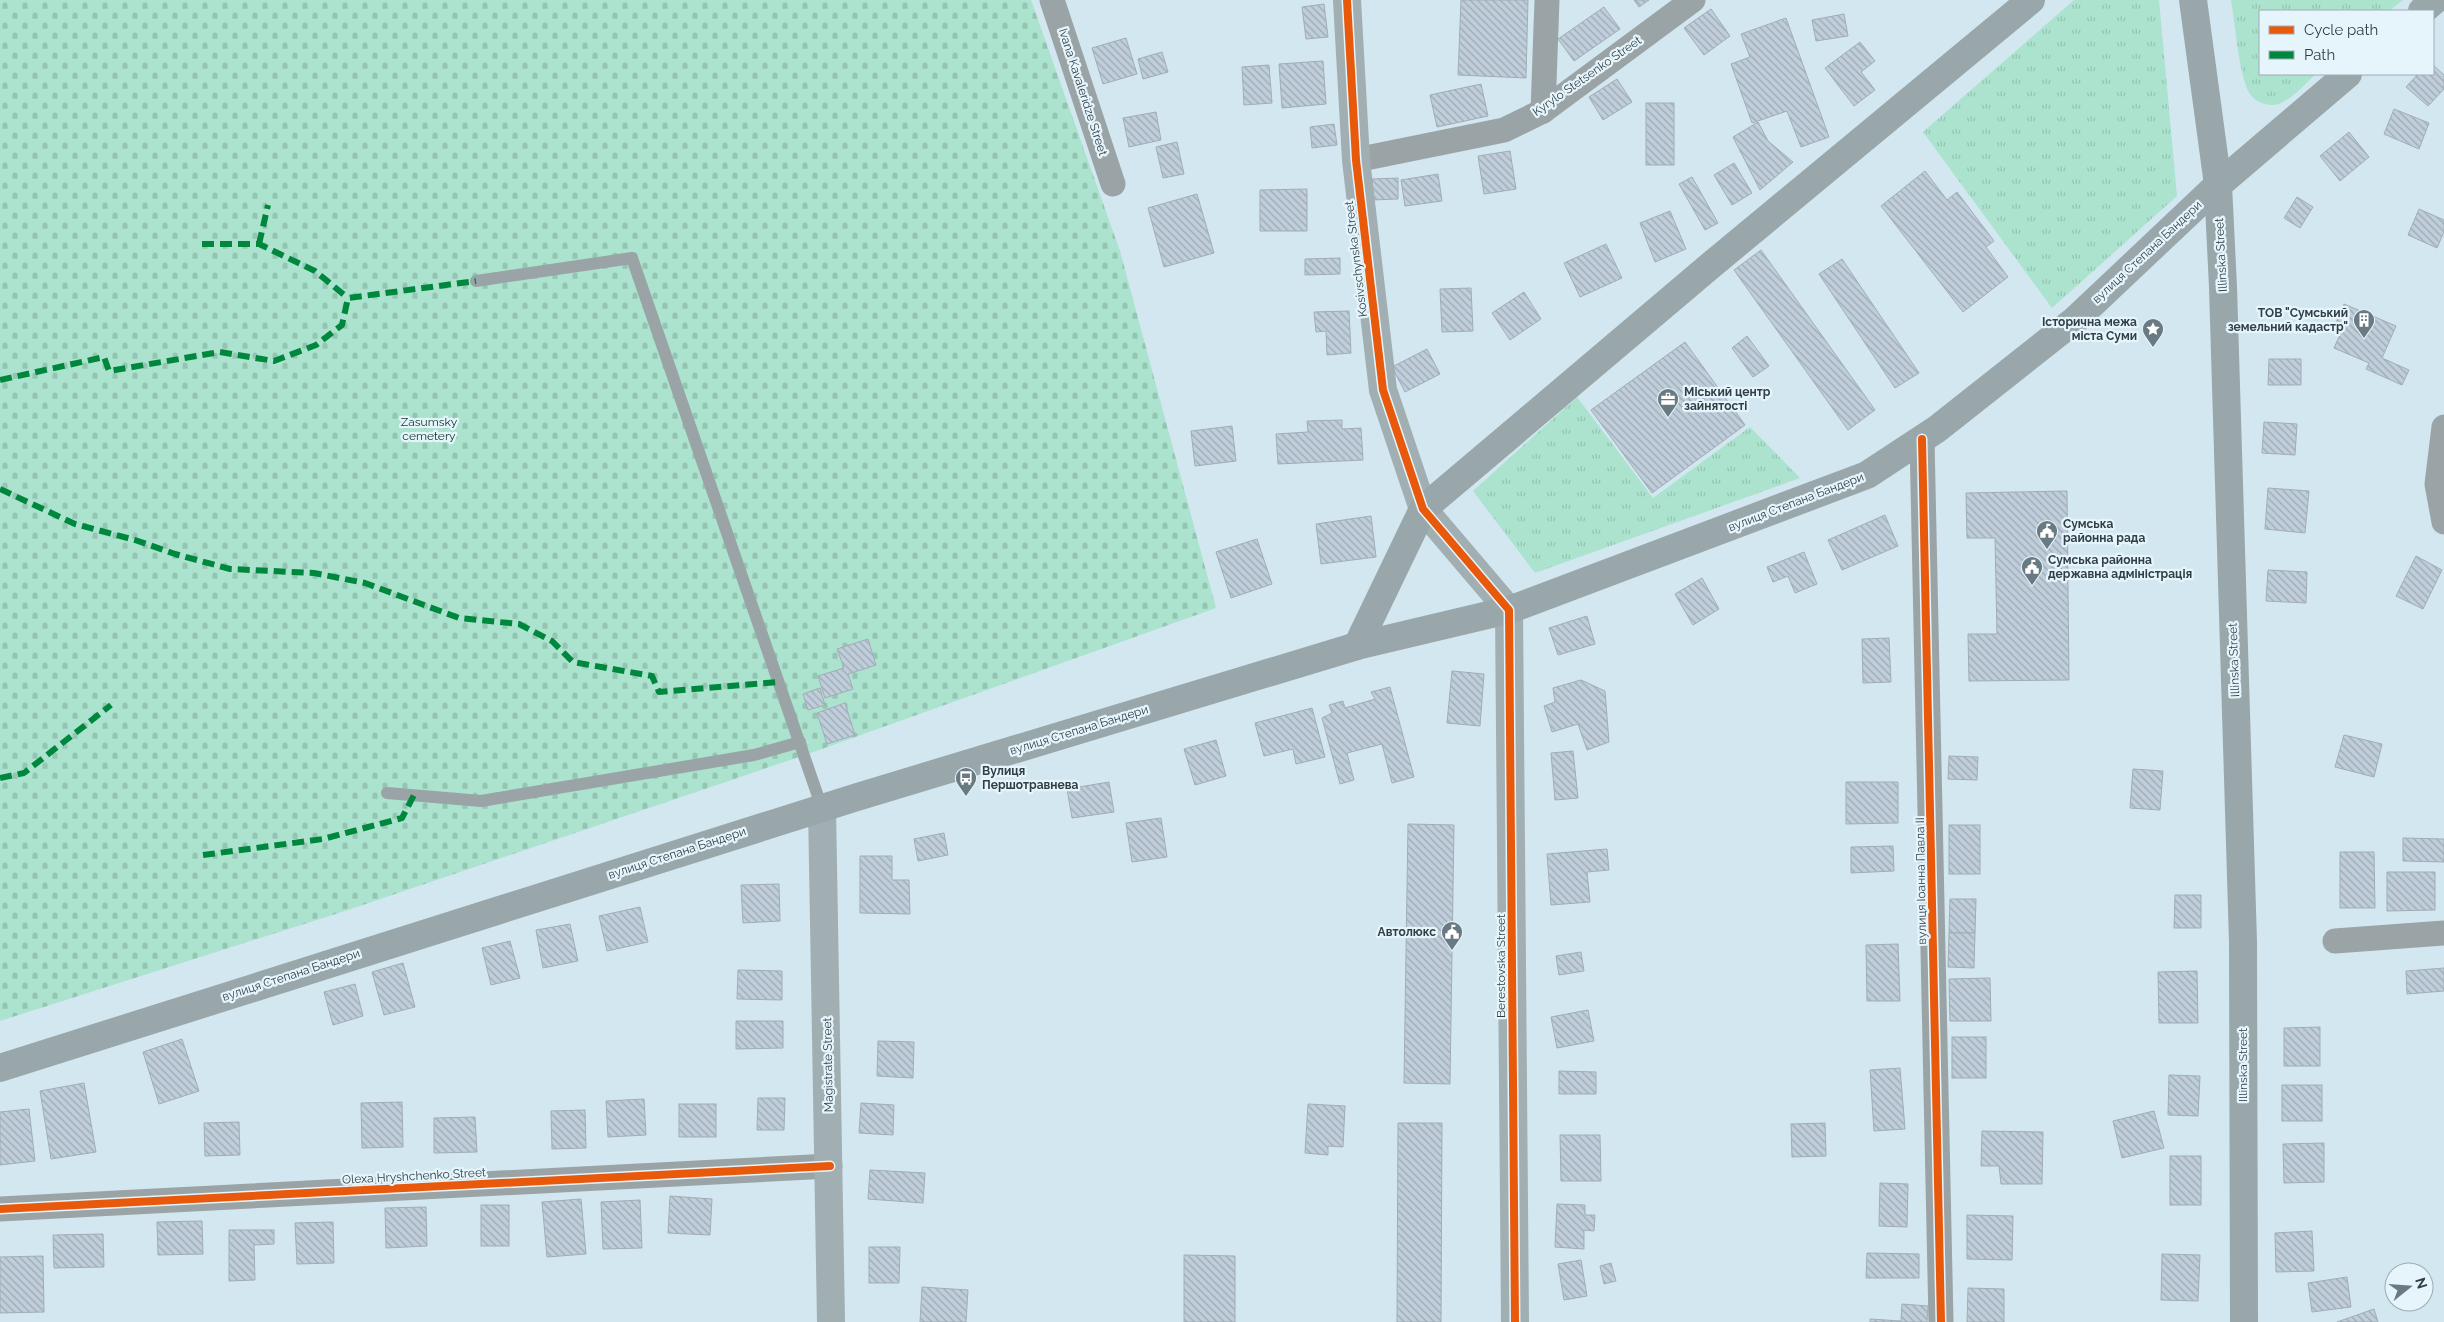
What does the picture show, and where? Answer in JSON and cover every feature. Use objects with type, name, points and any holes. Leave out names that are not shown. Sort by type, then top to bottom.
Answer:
[{"type":"main road","points":[[1357,646],[1423,509],[1710,266],[2031,0]]},
{"type":"main road","name":"Illinska Street","points":[[2193,0],[2218,185],[2243,942],[2244,1322]]},
{"type":"main road","points":[[2423,10],[2435,0]]},
{"type":"main road","name":"вулиця Степана Бандери","points":[[0,1068],[822,808],[1357,646],[1509,610],[1867,475],[1922,440],[2076,320],[2218,185],[2347,75]]},
{"type":"street","name":"Ivana Kavaleridze Street","points":[[1052,0],[1113,184]]},
{"type":"street","name":"Kosivschynska Street","points":[[1347,0],[1356,160],[1383,390],[1423,509]]},
{"type":"street","points":[[1543,111],[1547,0]]},
{"type":"street","name":"Kyrylo Stetsenko Street","points":[[1356,160],[1504,130],[1543,111],[1692,0]]},
{"type":"street","points":[[2444,427],[2437,484],[2444,522]]},
{"type":"street","name":"вулиця Іоанна Павла II","points":[[1922,440],[1942,1322]]},
{"type":"street","points":[[1423,509],[1509,610]]},
{"type":"street","name":"Berestovska Street","points":[[1509,610],[1515,1322]]},
{"type":"street","name":"Magistrate Street","points":[[822,808],[830,1166],[831,1322]]},
{"type":"street","points":[[2336,941],[2444,933]]},
{"type":"street","name":"Olexa Hryshchenko Street","points":[[0,1209],[830,1166]]},
{"type":"lane","points":[[476,281],[632,258],[822,808]]},
{"type":"lane","points":[[387,793],[481,802],[754,755],[800,742]]},
{"type":"green space","name":"Zasumsky cemetery","points":[[0,0],[1031,0],[1120,251],[1216,608],[805,755],[348,910],[0,1021]]},
{"type":"green space","points":[[2074,0],[2159,0],[2177,196],[2052,308],[1923,132]]},
{"type":"green space","points":[[2231,0],[2403,0],[2390,10],[2259,10],[2259,75],[2315,75],[2290,98],[2281,103],[2273,105],[2264,104],[2256,100],[2246,86],[2240,63]]},
{"type":"green space","points":[[1577,397],[1653,498],[1750,427],[1800,478],[1535,573],[1473,491]]},
{"type":"building","points":[[1461,0],[1528,0],[1526,78],[1458,75]]},
{"type":"building","points":[[1634,0],[1649,0],[1639,7]]},
{"type":"building","points":[[1324,4],[1328,37],[1306,39],[1302,7]]},
{"type":"building","points":[[1604,7],[1620,29],[1574,61],[1558,39]]},
{"type":"building","points":[[1711,9],[1730,36],[1704,55],[1684,28]]},
{"type":"building","points":[[1844,14],[1848,36],[1816,41],[1812,20]]},
{"type":"building","points":[[1786,18],[1829,137],[1801,147],[1787,111],[1752,123],[1731,64],[1750,57],[1741,34]]},
{"type":"building","points":[[1126,38],[1137,74],[1103,84],[1092,48]]},
{"type":"building","points":[[1860,42],[1875,61],[1861,72],[1875,90],[1854,106],[1825,68]]},
{"type":"building","points":[[1162,52],[1168,72],[1143,79],[1138,59]]},
{"type":"building","points":[[1323,61],[1326,104],[1282,108],[1279,64]]},
{"type":"building","points":[[1269,65],[1272,103],[1244,105],[1242,67]]},
{"type":"building","points":[[2434,66],[2444,75],[2444,89],[2428,106],[2406,87],[2417,75],[2434,75]]},
{"type":"building","points":[[1617,79],[1632,102],[1603,120],[1589,97]]},
{"type":"building","points":[[1481,84],[1488,116],[1437,127],[1430,95]]},
{"type":"building","points":[[1646,103],[1674,103],[1674,165],[1646,165]]},
{"type":"building","points":[[2394,109],[2429,123],[2419,149],[2384,134]]},
{"type":"building","points":[[1156,112],[1161,140],[1129,147],[1123,118]]},
{"type":"building","points":[[1758,122],[1768,141],[1793,162],[1760,190],[1733,137]]},
{"type":"building","points":[[1334,124],[1337,145],[1312,148],[1310,127]]},
{"type":"building","points":[[2349,132],[2369,157],[2340,181],[2320,156]]},
{"type":"building","points":[[1177,142],[1184,174],[1163,178],[1156,147]]},
{"type":"building","points":[[1510,151],[1516,189],[1484,194],[1478,156]]},
{"type":"building","points":[[1734,163],[1752,193],[1732,205],[1714,175]]},
{"type":"building","points":[[1925,171],[1947,200],[1957,192],[1994,241],[1986,247],[2008,277],[1963,312],[1881,206]]},
{"type":"building","points":[[1438,174],[1442,201],[1405,206],[1401,180]]},
{"type":"building","points":[[1692,177],[1718,223],[1705,230],[1679,184]]},
{"type":"building","points":[[1398,178],[1398,199],[1372,200],[1372,179]]},
{"type":"building","points":[[1307,189],[1307,231],[1260,231],[1260,190]]},
{"type":"building","points":[[1197,194],[1214,253],[1164,267],[1148,208]]},
{"type":"building","points":[[2297,197],[2313,207],[2300,228],[2284,218]]},
{"type":"building","points":[[2419,209],[2444,220],[2444,232],[2437,248],[2408,235]]},
{"type":"building","points":[[1670,211],[1686,249],[1655,262],[1640,223]]},
{"type":"building","points":[[1606,244],[1622,278],[1580,297],[1564,263]]},
{"type":"building","points":[[1761,250],[1875,410],[1848,430],[1734,270]]},
{"type":"building","points":[[1340,258],[1340,274],[1305,275],[1305,259]]},
{"type":"building","points":[[1842,259],[1919,373],[1895,388],[1819,274]]},
{"type":"building","points":[[1471,288],[1473,331],[1442,332],[1440,289]]},
{"type":"building","points":[[1524,292],[1541,319],[1510,340],[1492,313]]},
{"type":"building","name":"ТОВ \"Сумський земельний кадастр\"","points":[[2344,304],[2396,326],[2382,358],[2409,370],[2402,385],[2366,369],[2369,363],[2334,348],[2342,330],[2334,327]]},
{"type":"building","points":[[1349,311],[1351,353],[1327,355],[1326,331],[1316,332],[1314,312]]},
{"type":"building","points":[[1747,336],[1769,366],[1753,377],[1732,348]]},
{"type":"building","name":"Міський центр зайнятості","points":[[1685,342],[1745,425],[1652,493],[1591,410]]},
{"type":"building","points":[[1427,349],[1440,374],[1405,392],[1392,367]]},
{"type":"building","points":[[2269,359],[2301,359],[2301,385],[2268,385]]},
{"type":"building","points":[[1342,420],[1342,429],[1361,428],[1363,460],[1278,464],[1276,434],[1308,432],[1307,421]]},
{"type":"building","points":[[2264,422],[2297,424],[2295,455],[2262,453]]},
{"type":"building","points":[[1232,426],[1236,461],[1195,466],[1191,431]]},
{"type":"building","points":[[2268,488],[2309,491],[2305,533],[2265,529]]},
{"type":"building","name":"Сумська районна державна адміністрація","points":[[2067,491],[2069,680],[1969,681],[1968,634],[1997,634],[1995,538],[1967,538],[1966,493]]},
{"type":"building","points":[[1885,515],[1898,546],[1842,570],[1828,540]]},
{"type":"building","points":[[1371,516],[1376,557],[1321,564],[1316,524]]},
{"type":"building","points":[[1257,539],[1272,584],[1231,598],[1216,552]]},
{"type":"building","points":[[1804,552],[1817,584],[1795,593],[1788,576],[1773,582],[1767,567]]},
{"type":"building","points":[[2416,556],[2442,570],[2423,609],[2396,596]]},
{"type":"building","points":[[2268,570],[2307,572],[2306,603],[2266,601]]},
{"type":"building","points":[[1702,578],[1719,609],[1693,625],[1675,594]]},
{"type":"building","points":[[1587,616],[1595,644],[1558,655],[1549,628]]},
{"type":"building","points":[[1889,638],[1891,682],[1863,683],[1862,639]]},
{"type":"building","points":[[868,639],[876,665],[848,674],[853,689],[825,698],[818,676],[844,668],[837,649]]},
{"type":"building","points":[[1452,671],[1484,674],[1480,726],[1447,723]]},
{"type":"building","points":[[1581,680],[1605,691],[1609,742],[1587,750],[1578,724],[1552,732],[1544,706],[1555,702],[1553,688]]},
{"type":"building","points":[[1390,687],[1414,777],[1392,783],[1382,744],[1347,753],[1354,780],[1340,784],[1322,718],[1332,713],[1329,705],[1343,701],[1345,708],[1375,699],[1371,692]]},
{"type":"building","points":[[820,688],[825,705],[808,710],[803,694]]},
{"type":"building","points":[[845,703],[855,735],[827,744],[817,713]]},
{"type":"building","points":[[1312,708],[1325,757],[1296,764],[1293,749],[1264,756],[1255,723]]},
{"type":"building","points":[[2344,735],[2382,744],[2374,777],[2335,767]]},
{"type":"building","points":[[1216,740],[1226,776],[1195,785],[1184,749]]},
{"type":"building","points":[[1573,751],[1578,798],[1555,800],[1551,753]]},
{"type":"building","points":[[1949,756],[1978,757],[1977,780],[1948,779]]},
{"type":"building","points":[[2133,769],[2163,771],[2160,810],[2130,808]]},
{"type":"building","points":[[1109,782],[1114,812],[1072,818],[1067,789]]},
{"type":"building","points":[[1846,782],[1898,782],[1898,823],[1846,824]]},
{"type":"building","points":[[1161,818],[1167,857],[1132,862],[1126,823]]},
{"type":"building","points":[[1408,824],[1454,825],[1450,1084],[1404,1083]]},
{"type":"building","points":[[1949,825],[1980,825],[1980,874],[1949,874]]},
{"type":"building","points":[[944,833],[948,855],[918,861],[914,839]]},
{"type":"building","points":[[2403,838],[2444,839],[2444,862],[2403,861]]},
{"type":"building","points":[[1893,846],[1894,871],[1851,873],[1851,847]]},
{"type":"building","points":[[1607,849],[1609,870],[1587,872],[1590,902],[1551,905],[1547,854]]},
{"type":"building","points":[[2340,852],[2374,852],[2375,908],[2340,908]]},
{"type":"building","points":[[860,856],[892,856],[892,880],[909,880],[910,914],[860,913]]},
{"type":"building","points":[[2387,872],[2435,872],[2435,910],[2387,911]]},
{"type":"building","points":[[779,884],[780,921],[743,923],[741,885]]},
{"type":"building","points":[[2175,895],[2201,895],[2201,928],[2174,928]]},
{"type":"building","points":[[1950,899],[1976,899],[1975,933],[1949,933]]},
{"type":"building","points":[[640,907],[648,942],[607,951],[599,916]]},
{"type":"building","points":[[570,924],[578,961],[543,968],[536,930]]},
{"type":"building","points":[[1949,933],[1975,933],[1974,968],[1948,967]]},
{"type":"building","points":[[510,941],[520,978],[491,985],[482,948]]},
{"type":"building","points":[[1898,944],[1900,1001],[1867,1001],[1866,945]]},
{"type":"building","points":[[1581,952],[1584,971],[1559,975],[1556,956]]},
{"type":"building","points":[[403,963],[415,1007],[384,1015],[372,972]]},
{"type":"building","points":[[2444,968],[2444,991],[2407,994],[2406,971]]},
{"type":"building","points":[[738,970],[782,971],[782,1000],[737,999]]},
{"type":"building","points":[[2197,971],[2198,1023],[2159,1023],[2158,972]]},
{"type":"building","points":[[1990,978],[1991,1021],[1950,1021],[1949,979]]},
{"type":"building","points":[[355,984],[363,1016],[333,1025],[324,992]]},
{"type":"building","points":[[1588,1010],[1594,1041],[1557,1048],[1551,1017]]},
{"type":"building","points":[[736,1021],[783,1021],[783,1048],[736,1049]]},
{"type":"building","points":[[2320,1027],[2320,1066],[2284,1066],[2284,1028]]},
{"type":"building","points":[[1952,1037],[1986,1037],[1986,1078],[1952,1078]]},
{"type":"building","points":[[182,1039],[199,1091],[159,1104],[143,1052]]},
{"type":"building","points":[[878,1041],[914,1042],[913,1078],[877,1076]]},
{"type":"building","points":[[1900,1068],[1905,1129],[1874,1131],[1870,1070]]},
{"type":"building","points":[[1559,1071],[1596,1072],[1596,1094],[1559,1094]]},
{"type":"building","points":[[2169,1075],[2200,1076],[2198,1116],[2168,1115]]},
{"type":"building","points":[[84,1083],[96,1152],[51,1159],[40,1091]]},
{"type":"building","points":[[2282,1085],[2322,1085],[2322,1121],[2282,1121]]},
{"type":"building","points":[[758,1098],[785,1098],[784,1130],[757,1130]]},
{"type":"building","points":[[644,1099],[646,1135],[608,1137],[606,1101]]},
{"type":"building","points":[[402,1102],[403,1147],[362,1148],[361,1103]]},
{"type":"building","points":[[861,1103],[894,1105],[893,1135],[859,1133]]},
{"type":"building","points":[[679,1104],[716,1104],[716,1137],[679,1137]]},
{"type":"building","points":[[1308,1104],[1345,1106],[1343,1147],[1328,1146],[1328,1155],[1305,1153]]},
{"type":"building","points":[[29,1109],[35,1161],[0,1165],[0,1112]]},
{"type":"building","points":[[585,1110],[586,1148],[552,1149],[551,1111]]},
{"type":"building","points":[[2154,1111],[2164,1148],[2122,1158],[2113,1121]]},
{"type":"building","points":[[475,1117],[477,1152],[434,1153],[434,1118]]},
{"type":"building","points":[[239,1122],[240,1155],[205,1156],[204,1123]]},
{"type":"building","points":[[1398,1123],[1442,1123],[1441,1322],[1397,1322]]},
{"type":"building","points":[[1825,1123],[1826,1156],[1792,1157],[1791,1124]]},
{"type":"building","points":[[1982,1131],[2043,1132],[2042,1184],[2001,1184],[1999,1166],[1981,1166]]},
{"type":"building","points":[[1560,1135],[1600,1135],[1601,1181],[1561,1181]]},
{"type":"building","points":[[2324,1143],[2324,1182],[2284,1183],[2283,1144]]},
{"type":"building","points":[[2170,1156],[2201,1156],[2201,1205],[2170,1205]]},
{"type":"building","points":[[870,1170],[925,1173],[923,1203],[868,1199]]},
{"type":"building","points":[[1880,1183],[1908,1184],[1907,1227],[1879,1226]]},
{"type":"building","points":[[670,1196],[712,1199],[710,1235],[668,1233]]},
{"type":"building","points":[[581,1199],[586,1254],[547,1257],[542,1202]]},
{"type":"building","points":[[640,1200],[642,1248],[603,1249],[601,1202]]},
{"type":"building","points":[[1557,1204],[1585,1205],[1585,1215],[1595,1215],[1594,1231],[1584,1230],[1584,1249],[1555,1247]]},
{"type":"building","points":[[481,1205],[509,1205],[509,1246],[481,1246]]},
{"type":"building","points":[[426,1207],[427,1246],[386,1248],[385,1208]]},
{"type":"building","points":[[1967,1215],[2013,1216],[2012,1260],[1967,1259]]},
{"type":"building","points":[[202,1221],[203,1254],[158,1255],[157,1222]]},
{"type":"building","points":[[333,1222],[334,1263],[297,1264],[295,1223]]},
{"type":"building","points":[[229,1230],[274,1230],[274,1244],[254,1245],[255,1280],[229,1281]]},
{"type":"building","points":[[2312,1231],[2314,1271],[2276,1272],[2275,1233]]},
{"type":"building","points":[[103,1234],[104,1267],[54,1268],[53,1235]]},
{"type":"building","points":[[869,1247],[900,1247],[899,1283],[869,1283]]},
{"type":"building","points":[[1867,1253],[1919,1254],[1919,1278],[1866,1278]]},
{"type":"building","points":[[2162,1254],[2200,1255],[2198,1301],[2161,1300]]},
{"type":"building","points":[[1184,1255],[1235,1256],[1235,1322],[1184,1322]]},
{"type":"building","points":[[43,1256],[44,1312],[0,1313],[0,1257]]},
{"type":"building","points":[[1581,1260],[1587,1296],[1564,1300],[1558,1264]]},
{"type":"building","points":[[1611,1263],[1616,1281],[1604,1284],[1600,1266]]},
{"type":"building","points":[[2347,1277],[2351,1307],[2312,1312],[2308,1283]]},
{"type":"building","points":[[922,1287],[968,1290],[966,1322],[920,1322]]},
{"type":"building","points":[[1968,1288],[2004,1289],[2004,1322],[1967,1322]]},
{"type":"building","points":[[1902,1304],[1928,1306],[1927,1322],[1870,1322],[1870,1319],[1901,1321]]},
{"type":"building","points":[[2374,1309],[2378,1322],[2337,1322]]},
{"type":"marked path","points":[[259,244],[268,205]]},
{"type":"marked path","points":[[202,244],[259,244],[315,271],[348,298]]},
{"type":"marked path","points":[[0,380],[104,357],[109,371],[220,352],[274,361],[316,345],[342,325],[348,298],[476,281]]},
{"type":"marked path","points":[[0,489],[75,524],[230,569],[314,573],[365,583],[459,618],[519,624],[552,641],[573,662],[652,676],[659,692],[779,682]]},
{"type":"marked path","points":[[0,778],[24,773],[111,705]]},
{"type":"marked path","points":[[203,855],[323,839],[402,818],[414,795]]},
{"type":"cycle path","points":[[1347,0],[1356,160],[1383,390],[1423,509],[1509,610],[1515,1322]]},
{"type":"cycle path","points":[[1922,439],[1941,1322]]},
{"type":"cycle path","points":[[0,1209],[830,1166]]},
{"type":"place","name":"ТОВ \"Сумський земельний кадастр\"","points":[[2364,339]]},
{"type":"place","name":"Історична межа міста Суми","points":[[2153,348]]},
{"type":"place","name":"Міський центр зайнятості","points":[[1668,418]]},
{"type":"place","name":"Сумська районна рада","points":[[2047,550]]},
{"type":"place","name":"Сумська районна державна адміністрація","points":[[2032,586]]},
{"type":"place","name":"Вулиця Першотравнева","points":[[966,797]]},
{"type":"place","name":"Автолюкс","points":[[1452,951]]}]
